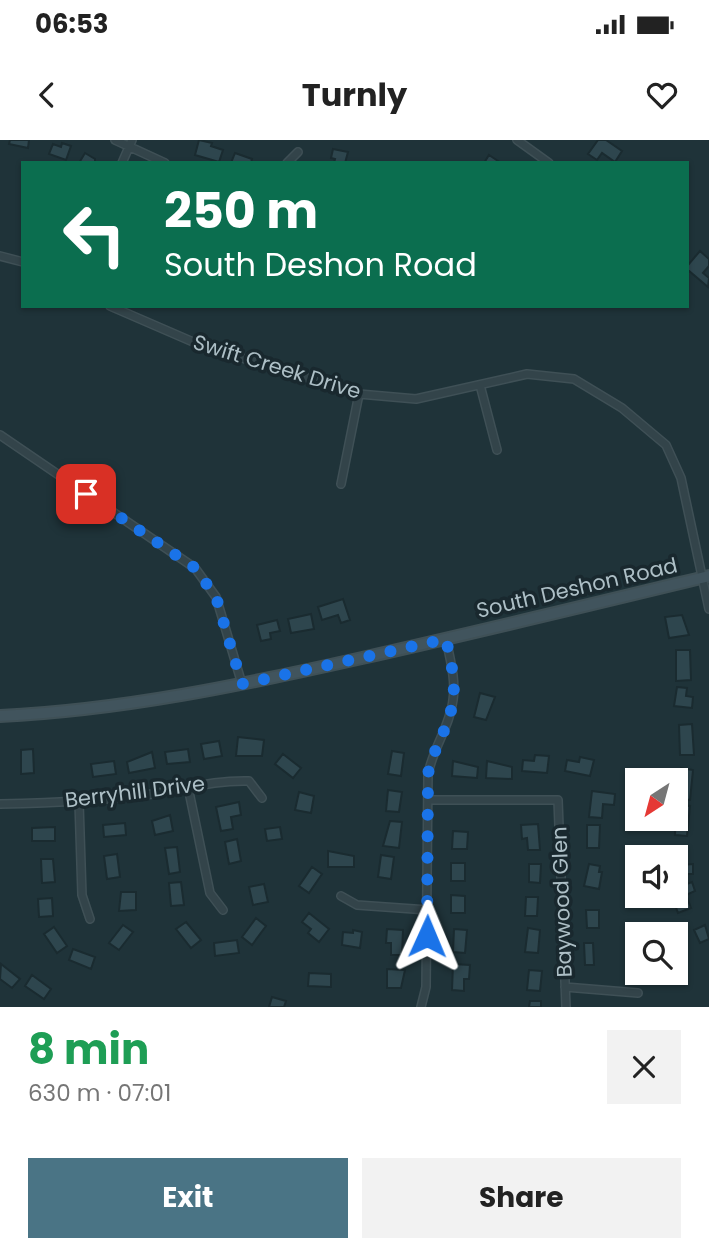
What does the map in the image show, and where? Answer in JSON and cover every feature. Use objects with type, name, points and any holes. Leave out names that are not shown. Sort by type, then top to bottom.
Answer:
[{"type":"street","points":[[115,140],[131,143],[162,161]]},
{"type":"street","points":[[517,140],[546,161]]},
{"type":"street","points":[[123,161],[131,143]]},
{"type":"street","points":[[289,161],[298,152]]},
{"type":"street","points":[[0,256],[21,261]]},
{"type":"street","name":"Swift Creek Drive","points":[[115,308],[200,345],[359,394],[415,399],[527,374],[574,379],[601,393],[646,426],[666,445],[681,478],[705,577],[709,609]]},
{"type":"street","points":[[480,385],[497,450]]},
{"type":"street","points":[[341,484],[359,394]]},
{"type":"street","points":[[0,435],[195,568],[216,597],[242,684]]},
{"type":"street","name":"South Deshon Road","points":[[0,716],[97,709],[242,684],[705,577]]},
{"type":"street","points":[[421,1007],[426,987],[428,800],[432,755],[453,703],[454,684],[446,639]]},
{"type":"street","name":"Berryhill Drive","points":[[0,804],[79,802],[223,780],[249,781],[262,798]]},
{"type":"street","points":[[188,787],[210,893],[223,910]]},
{"type":"street","name":"Baywood Glen","points":[[428,800],[558,800],[566,1007]]},
{"type":"street","points":[[79,802],[82,895],[90,919]]},
{"type":"street","points":[[341,896],[357,905],[428,910]]},
{"type":"street","points":[[565,987],[638,993]]},
{"type":"building","points":[[10,140],[29,140],[28,148],[9,144]]},
{"type":"building","points":[[199,140],[212,143],[211,146],[223,150],[219,161],[195,155]]},
{"type":"building","points":[[598,140],[606,140],[622,151],[616,161],[602,153],[597,160],[588,154]]},
{"type":"building","points":[[62,143],[71,146],[66,160],[49,154],[53,144],[61,147]]},
{"type":"building","points":[[333,149],[348,152],[346,161],[334,161],[331,158]]},
{"type":"building","points":[[85,153],[95,159],[95,161],[80,161]]},
{"type":"building","points":[[235,153],[252,159],[252,161],[232,161]]},
{"type":"building","points":[[489,155],[498,161],[485,161]]},
{"type":"building","points":[[700,251],[709,259],[709,266],[703,273],[709,278],[708,287],[689,271],[689,264]]},
{"type":"building","points":[[343,599],[350,620],[341,623],[338,615],[322,620],[318,607]]},
{"type":"building","points":[[311,614],[314,629],[291,633],[288,619]]},
{"type":"building","points":[[682,615],[689,635],[669,638],[665,617]]},
{"type":"building","points":[[277,620],[280,631],[270,633],[271,639],[261,641],[257,625]]},
{"type":"building","points":[[676,650],[690,650],[691,680],[676,681]]},
{"type":"building","points":[[677,687],[687,688],[686,696],[693,697],[692,708],[674,706]]},
{"type":"building","points":[[480,693],[495,697],[486,720],[474,717]]},
{"type":"building","points":[[692,724],[694,755],[680,755],[679,725]]},
{"type":"building","points":[[238,737],[264,740],[262,756],[236,756]]},
{"type":"building","points":[[219,741],[222,756],[204,759],[201,744]]},
{"type":"building","points":[[33,749],[34,773],[21,774],[21,750]]},
{"type":"building","points":[[188,749],[190,762],[167,764],[165,752]]},
{"type":"building","points":[[392,751],[404,753],[401,776],[388,774]]},
{"type":"building","points":[[152,752],[155,768],[129,773],[127,762]]},
{"type":"building","points":[[283,754],[301,768],[293,778],[275,764]]},
{"type":"building","points":[[535,755],[549,756],[547,773],[522,771],[523,760],[534,761]]},
{"type":"building","points":[[580,757],[594,760],[590,776],[565,771],[567,760],[579,762]]},
{"type":"building","points":[[114,761],[116,774],[93,777],[91,764]]},
{"type":"building","points":[[453,761],[478,767],[477,778],[452,776]]},
{"type":"building","points":[[487,761],[512,767],[512,779],[486,778]]},
{"type":"building","points":[[688,769],[693,770],[688,800]]},
{"type":"building","points":[[388,790],[402,792],[399,812],[386,811]]},
{"type":"building","points":[[592,791],[615,794],[614,805],[603,804],[602,818],[589,817]]},
{"type":"building","points":[[299,792],[314,796],[311,813],[295,810]]},
{"type":"building","points":[[239,802],[241,815],[231,817],[233,829],[221,831],[216,807]]},
{"type":"building","points":[[170,815],[173,831],[155,835],[152,821]]},
{"type":"building","points":[[390,821],[402,822],[399,848],[383,846]]},
{"type":"building","points":[[125,823],[126,835],[104,837],[103,825]]},
{"type":"building","points":[[538,824],[540,850],[528,850],[527,838],[522,839],[521,825]]},
{"type":"building","points":[[587,825],[600,825],[599,848],[587,848]]},
{"type":"building","points":[[55,827],[55,841],[32,841],[32,828]]},
{"type":"building","points":[[280,827],[282,839],[267,841],[265,829]]},
{"type":"building","points":[[453,831],[468,832],[467,849],[452,849]]},
{"type":"building","points":[[675,831],[688,831],[687,836],[675,835]]},
{"type":"building","points":[[237,839],[241,861],[229,864],[225,842]]},
{"type":"building","points":[[177,847],[180,872],[169,874],[165,848]]},
{"type":"building","points":[[328,851],[354,856],[354,867],[328,867]]},
{"type":"building","points":[[117,854],[120,877],[107,879],[104,856]]},
{"type":"building","points":[[381,855],[394,857],[391,879],[378,877]]},
{"type":"building","points":[[41,859],[53,859],[55,882],[42,883]]},
{"type":"building","points":[[451,863],[465,863],[465,881],[451,881]]},
{"type":"building","points":[[529,864],[541,864],[540,883],[529,882]]},
{"type":"building","points":[[589,864],[600,866],[599,872],[602,872],[599,889],[584,886]]},
{"type":"building","points":[[688,864],[693,864],[693,874],[688,874]]},
{"type":"building","points":[[312,867],[322,874],[309,893],[299,886]]},
{"type":"building","points":[[181,882],[184,905],[171,906],[169,883]]},
{"type":"building","points":[[692,882],[695,891],[688,894],[688,884]]},
{"type":"building","points":[[264,884],[268,902],[253,905],[249,887]]},
{"type":"building","points":[[121,892],[136,892],[136,910],[119,911]]},
{"type":"building","points":[[451,895],[465,896],[465,913],[451,913]]},
{"type":"building","points":[[526,897],[538,897],[537,916],[525,916]]},
{"type":"building","points":[[52,898],[53,916],[39,917],[38,899]]},
{"type":"building","points":[[688,900],[691,908],[678,913],[676,908],[688,908]]},
{"type":"building","points":[[586,910],[599,910],[599,928],[587,928]]},
{"type":"building","points":[[309,913],[329,929],[319,942],[308,933],[311,929],[302,922]]},
{"type":"building","points":[[256,918],[266,926],[252,945],[242,937]]},
{"type":"building","points":[[186,922],[201,940],[191,948],[176,929]]},
{"type":"building","points":[[123,925],[133,932],[119,950],[109,943]]},
{"type":"building","points":[[705,925],[709,939],[700,943],[694,930]]},
{"type":"building","points":[[54,927],[67,946],[57,953],[44,934]]},
{"type":"building","points":[[528,928],[540,930],[538,953],[525,952]]},
{"type":"building","points":[[387,929],[403,930],[402,955],[391,955],[391,943],[386,943]]},
{"type":"building","points":[[454,929],[467,930],[465,953],[453,952]]},
{"type":"building","points":[[353,930],[362,932],[360,948],[342,945],[343,932],[353,933]]},
{"type":"building","points":[[237,940],[239,953],[215,956],[214,943]]},
{"type":"building","points":[[584,943],[593,943],[594,965],[585,965]]},
{"type":"building","points":[[73,949],[95,957],[91,969],[69,960]]},
{"type":"building","points":[[1,964],[20,979],[12,988],[0,979]]},
{"type":"building","points":[[453,964],[470,965],[469,979],[464,979],[464,991],[452,990]]},
{"type":"building","points":[[387,969],[405,970],[401,988],[387,988]]},
{"type":"building","points":[[529,970],[542,971],[540,991],[527,990]]},
{"type":"building","points":[[309,973],[331,974],[331,987],[308,986]]},
{"type":"building","points":[[32,975],[51,989],[44,999],[25,986]]},
{"type":"building","points":[[272,997],[286,1001],[284,1007],[269,1007]]},
{"type":"building","points":[[530,1001],[541,1001],[541,1007],[529,1007]]},
{"type":"route","points":[[86,494],[195,568],[216,597],[242,684],[446,639],[454,684],[453,703],[432,755],[428,774],[427,936]]}]
